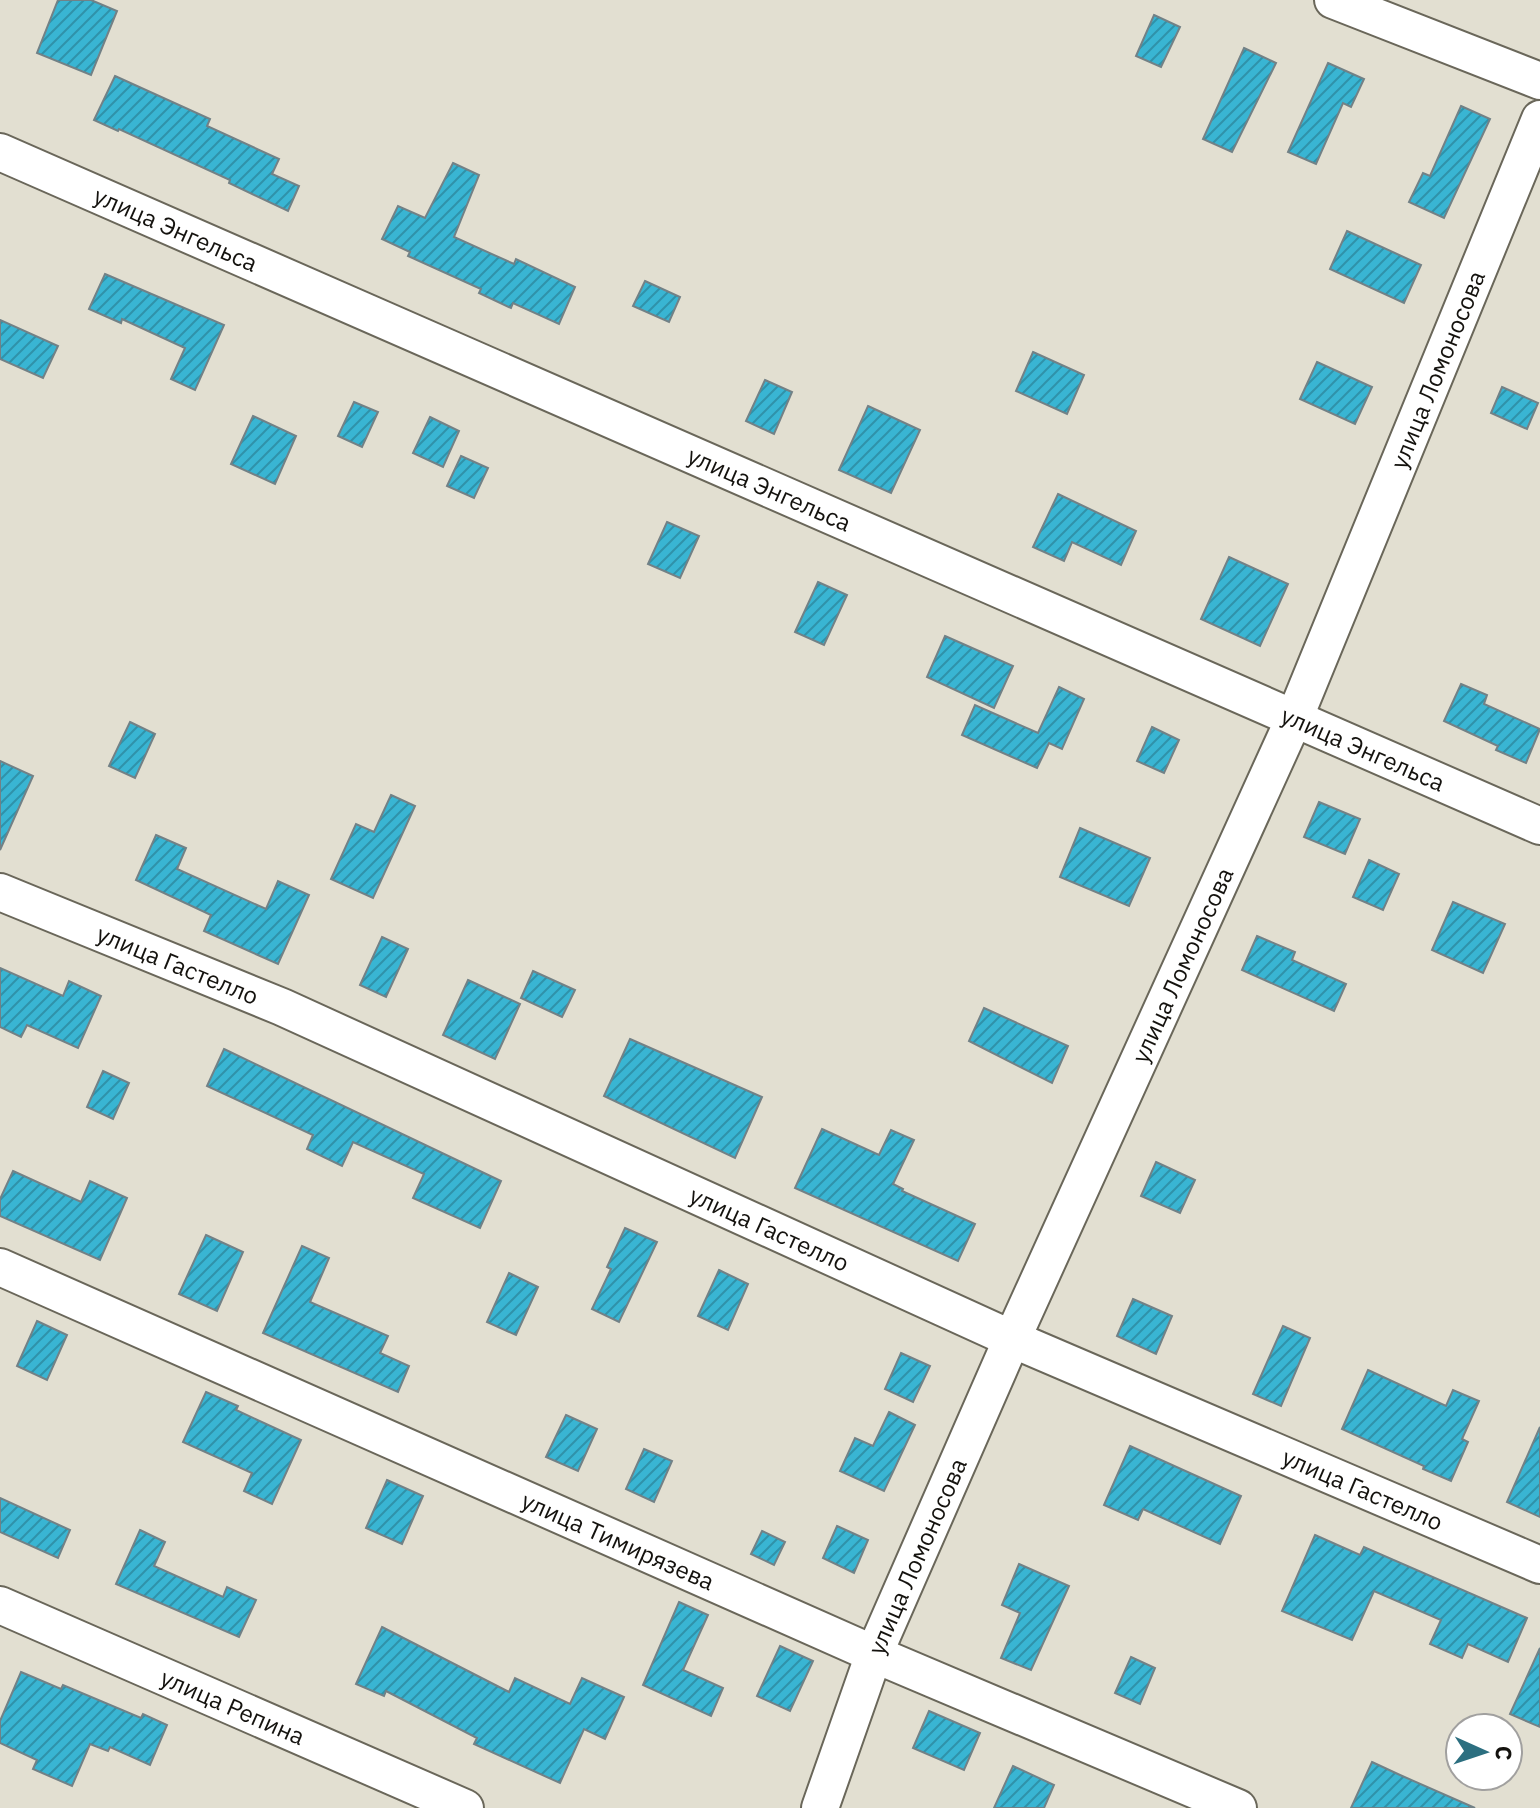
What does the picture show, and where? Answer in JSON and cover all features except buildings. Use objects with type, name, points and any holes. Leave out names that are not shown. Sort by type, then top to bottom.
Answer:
[{"type":"street","points":[[1333,0],[1540,81]]},
{"type":"street","name":"улица Ломоносова","points":[[820,1808],[874,1654],[1012,1339],[1294,719],[1540,119]]},
{"type":"street","name":"улица Энгельса","points":[[0,152],[1540,826]]},
{"type":"street","name":"улица Гастелло","points":[[0,892],[282,1007],[1012,1339],[1540,1565]]},
{"type":"street","name":"улица Тимирязева","points":[[0,1267],[874,1654],[1238,1808]]},
{"type":"street","name":"улица Репина","points":[[0,1605],[465,1808]]}]
